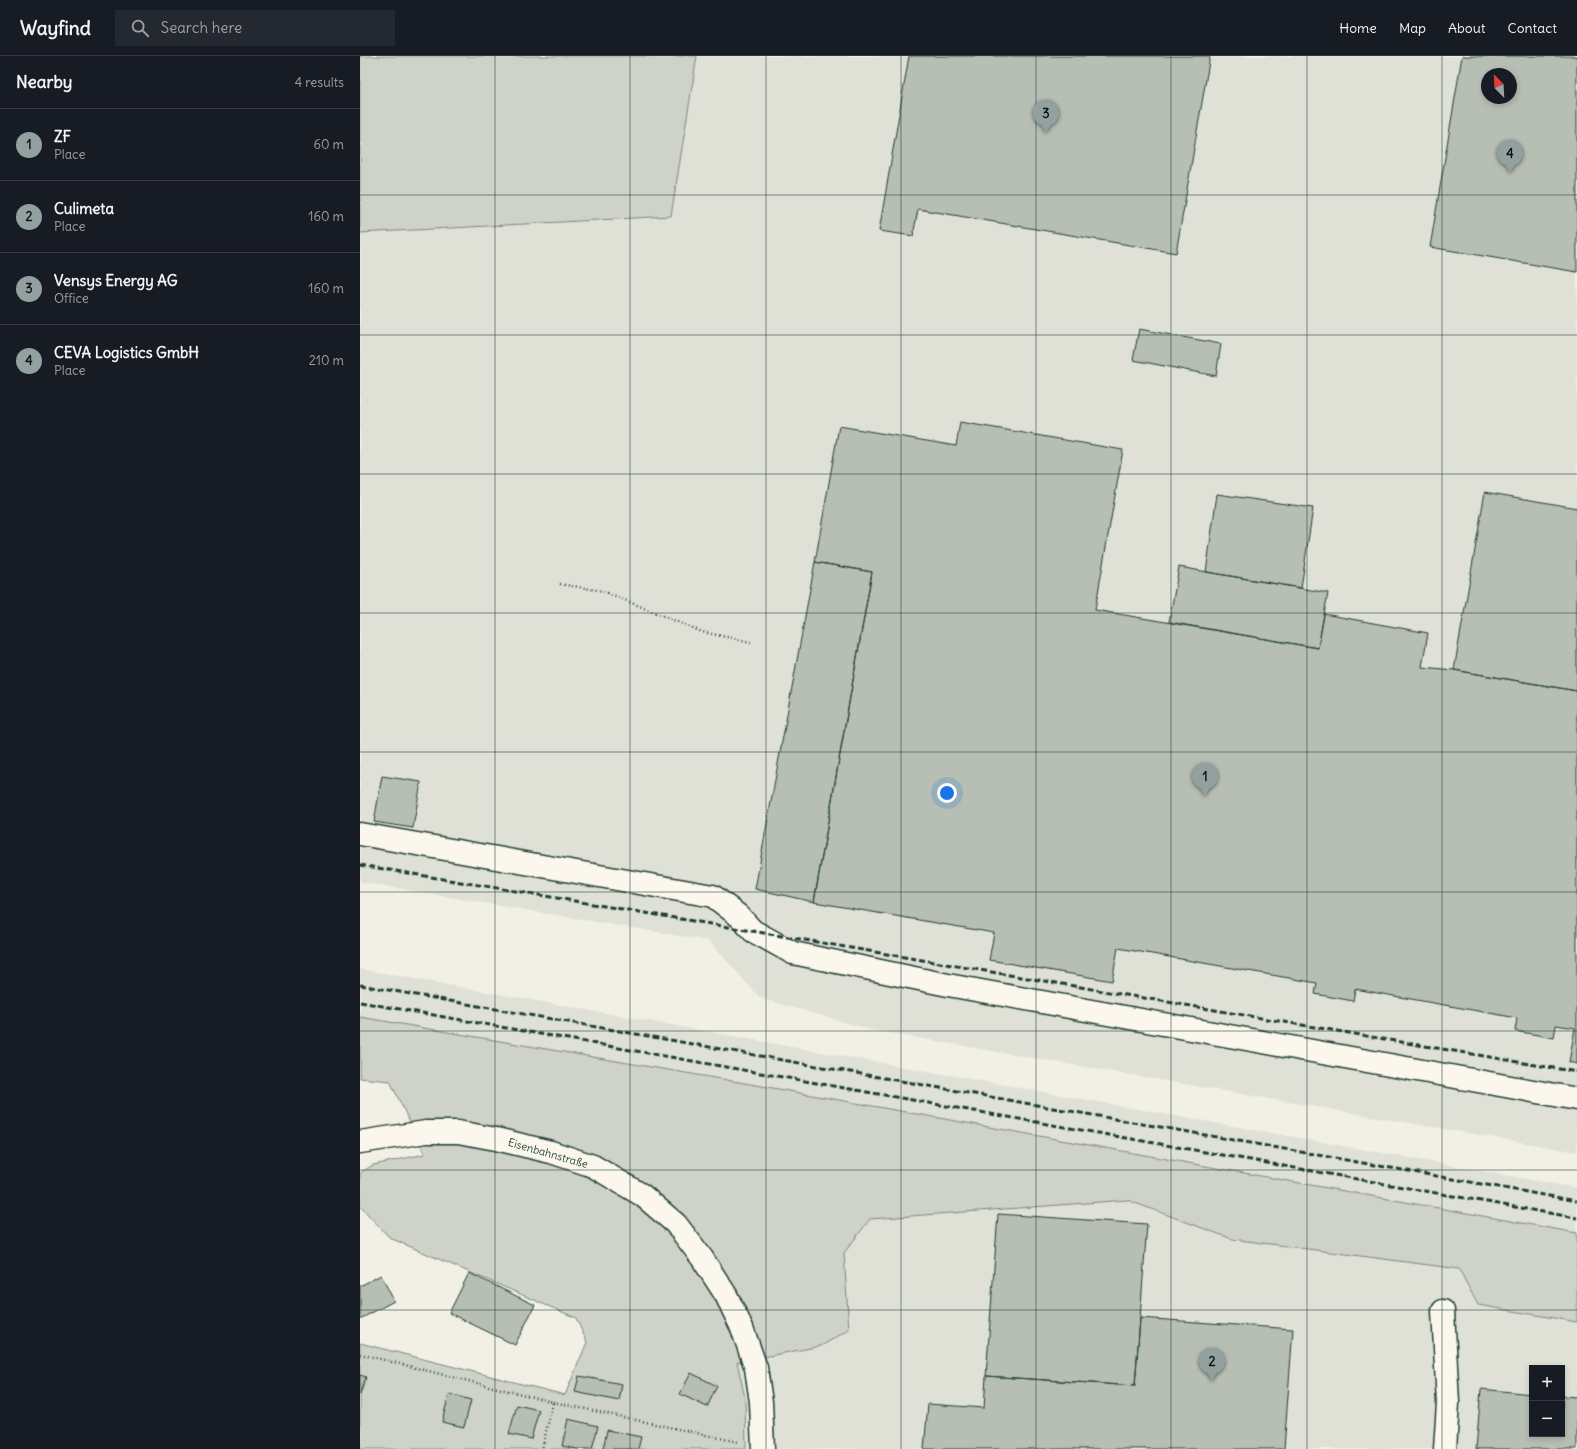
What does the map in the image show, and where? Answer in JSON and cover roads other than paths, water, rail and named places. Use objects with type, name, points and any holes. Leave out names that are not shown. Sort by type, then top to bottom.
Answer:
[{"type":"street","points":[[360,834],[713,896],[739,916],[753,931],[793,953],[948,985],[1577,1099]]},
{"type":"street","name":"Eisenbahnstraße","points":[[360,1142],[426,1132],[458,1132],[551,1152],[586,1163],[642,1195],[676,1224],[702,1258],[726,1295],[742,1328],[756,1368],[761,1402],[763,1448]]},
{"type":"street","points":[[1443,1311],[1448,1403],[1445,1449]]},
{"type":"railway","points":[[360,865],[1577,1072]]},
{"type":"railway","points":[[360,985],[1577,1201]]},
{"type":"railway","points":[[360,1002],[1577,1218]]},
{"type":"place","name":"Vensys Energy AG","points":[[1046,133]]},
{"type":"place","name":"CEVA Logistics GmbH","points":[[1510,173]]},
{"type":"place","name":"ZF","points":[[1205,796]]},
{"type":"place","name":"Culimeta","points":[[1212,1381]]}]
